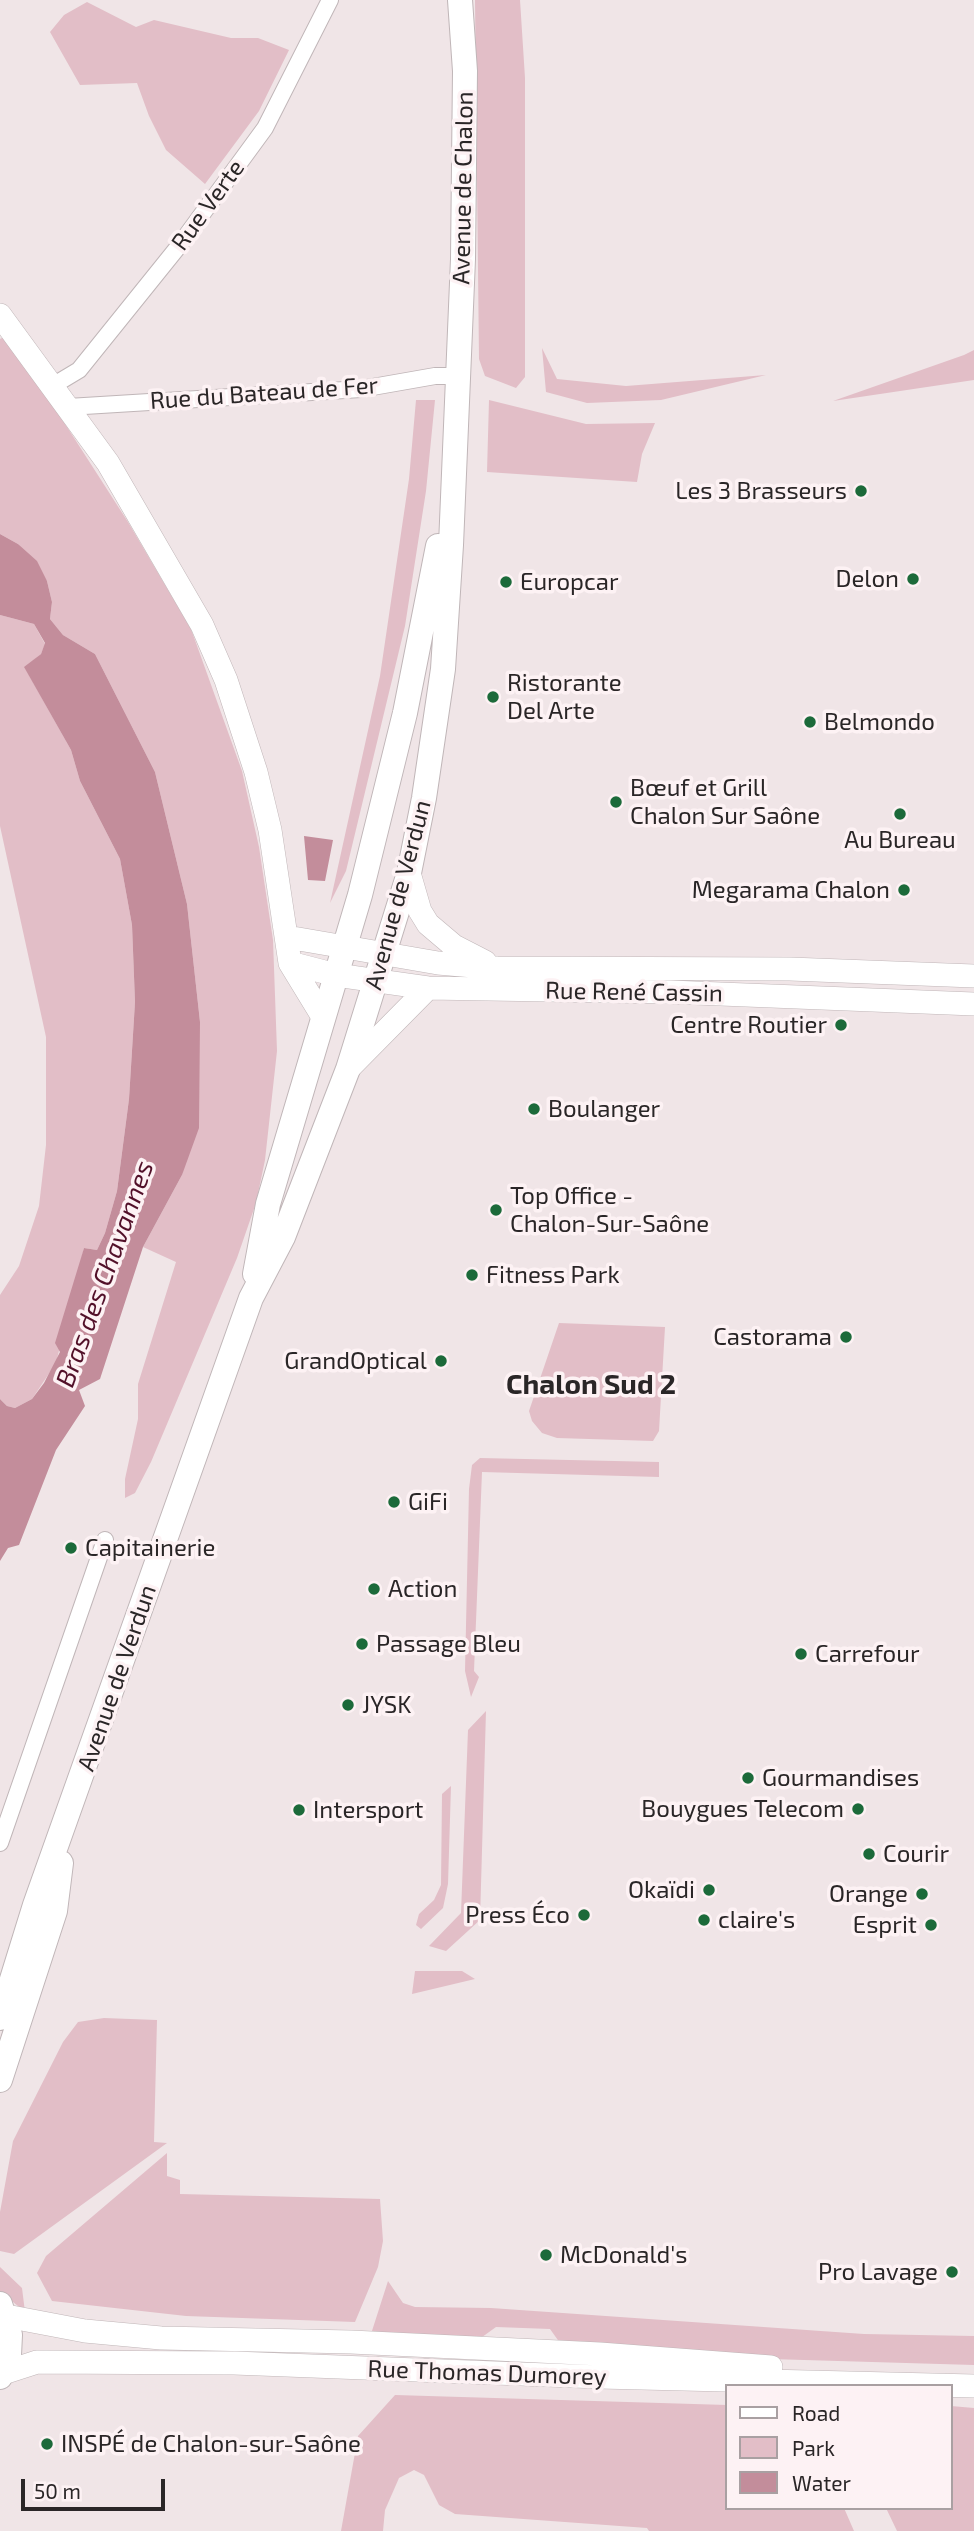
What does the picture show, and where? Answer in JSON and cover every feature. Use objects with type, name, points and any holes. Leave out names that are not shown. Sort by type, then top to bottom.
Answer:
[{"type":"main road","name":"Avenue de Chalon","points":[[459,376],[465,71],[460,0]]},
{"type":"main road","points":[[0,315],[54,385],[108,463],[202,625],[226,680],[248,745],[268,819],[290,963],[324,1017]]},
{"type":"main road","name":"Avenue de Verdun","points":[[0,2018],[35,1905],[251,1298],[283,1237],[348,1069],[409,873],[424,798],[443,669],[459,376]]},
{"type":"main road","name":"Avenue de Verdun","points":[[251,1298],[268,1204],[344,947],[405,713],[453,470]]},
{"type":"main road","points":[[409,873],[420,911],[428,924],[454,946],[498,968]]},
{"type":"main road","name":"Rue René Cassin","points":[[286,937],[438,963],[498,968],[790,969],[974,976]]},
{"type":"main road","name":"Rue René Cassin","points":[[290,963],[336,975],[428,988],[968,1001]]},
{"type":"main road","points":[[670,992],[790,969]]},
{"type":"main road","points":[[348,1069],[428,988]]},
{"type":"main road","name":"Avenue de Verdun","points":[[0,2080],[55,1911],[67,1820]]},
{"type":"main road","points":[[1,2375],[10,2335],[3,2310]]},
{"type":"main road","name":"Rue Thomas Dumorey","points":[[3,2310],[85,2332],[161,2338],[368,2343],[603,2354],[782,2368],[974,2373]]},
{"type":"main road","name":"Rue Thomas Dumorey","points":[[1,2375],[37,2362],[221,2363],[600,2377],[891,2384]]},
{"type":"main road","name":"Rue Thomas Dumorey","points":[[953,2385],[974,2386]]},
{"type":"street","name":"Rue Verte","points":[[54,385],[79,370],[178,247],[265,128],[330,0]]},
{"type":"street","name":"Rue du Bateau de Fer","points":[[74,414],[361,389],[435,376],[459,376]]},
{"type":"street","points":[[0,1843],[105,1540]]},
{"type":"green space","points":[[475,0],[520,0],[525,78],[525,377],[516,388],[485,376],[479,359]]},
{"type":"green space","points":[[87,2],[136,27],[154,20],[231,38],[258,38],[289,50],[259,111],[205,184],[166,150],[137,83],[80,85],[50,32],[64,15]]},
{"type":"green space","points":[[8,335],[128,522],[191,629],[242,771],[259,847],[273,940],[277,1051],[265,1160],[256,1203],[237,1258],[151,1462],[135,1493],[125,1498],[125,1479],[138,1419],[138,1384],[176,1262],[143,1247],[182,1175],[200,1022],[187,904],[155,772],[95,654],[63,635],[50,619],[52,602],[47,581],[18,544],[0,534],[0,339]]},
{"type":"green space","points":[[542,348],[557,379],[626,386],[766,375],[661,400],[587,403],[546,392]]},
{"type":"green space","points":[[974,350],[974,380],[833,401],[964,355]]},
{"type":"green space","points":[[416,400],[435,400],[426,491],[405,626],[346,871],[330,903],[380,676],[409,479]]},
{"type":"green space","points":[[489,400],[586,424],[655,423],[642,454],[637,482],[487,472]]},
{"type":"green space","points":[[0,615],[34,624],[45,644],[41,654],[25,668],[71,750],[80,781],[120,859],[132,925],[135,1002],[129,1099],[117,1191],[105,1233],[97,1250],[84,1248],[56,1363],[32,1399],[15,1408],[7,1406],[0,1399],[0,1295],[19,1266],[39,1206],[46,1145],[46,1037],[0,826]]},
{"type":"green space","points":[[559,1323],[665,1327],[659,1431],[653,1441],[557,1438],[542,1433],[532,1421],[529,1411]]},
{"type":"green space","points":[[480,1458],[659,1462],[659,1477],[482,1472],[474,1671],[479,1677],[471,1697],[465,1671],[469,1489],[472,1465]]},
{"type":"green space","points":[[486,1711],[480,1920],[446,1951],[429,1946],[461,1913],[468,1730]]},
{"type":"green space","points":[[451,1786],[448,1884],[443,1908],[421,1929],[416,1925],[419,1914],[434,1900],[441,1885],[442,1794]]},
{"type":"green space","points":[[415,1971],[462,1971],[475,1979],[412,1994]]},
{"type":"green space","points":[[104,2018],[157,2020],[154,2142],[167,2143],[14,2254],[0,2251],[0,2212],[13,2141],[63,2042],[78,2022]]},
{"type":"green space","points":[[167,2153],[167,2176],[180,2180],[180,2194],[380,2199],[383,2241],[378,2267],[355,2322],[186,2316],[52,2301],[37,2273],[46,2256]]},
{"type":"green space","points":[[0,2267],[22,2288],[25,2312],[0,2291]]},
{"type":"green space","points":[[388,2281],[403,2303],[415,2307],[491,2308],[864,2334],[974,2336],[974,2365],[770,2359],[560,2343],[550,2329],[496,2327],[478,2340],[371,2334]]},
{"type":"green space","points":[[395,2395],[726,2405],[726,2510],[845,2510],[854,2531],[649,2531],[647,2528],[455,2514],[439,2505],[424,2475],[414,2470],[399,2478],[385,2510],[383,2531],[341,2531],[358,2436]]},
{"type":"green space","points":[[953,2406],[974,2408],[974,2531],[897,2531],[887,2510],[953,2510]]},
{"type":"water","name":"Bras des Chavannes","points":[[0,534],[18,544],[37,561],[47,581],[52,602],[50,619],[63,635],[95,654],[155,772],[187,904],[200,1022],[199,1128],[182,1175],[143,1247],[100,1379],[79,1390],[85,1406],[56,1450],[19,1545],[8,1548],[0,1561],[0,1399],[7,1406],[15,1408],[32,1399],[44,1383],[60,1352],[55,1343],[84,1248],[97,1250],[105,1233],[117,1191],[129,1099],[135,1002],[132,925],[120,859],[80,781],[71,750],[24,667],[41,654],[45,643],[34,624],[0,615]]},
{"type":"water","points":[[304,836],[333,840],[325,881],[308,880]]},
{"type":"place","name":"Les 3 Brasseurs","points":[[861,491]]},
{"type":"place","name":"Delon","points":[[913,579]]},
{"type":"place","name":"Europcar","points":[[506,582]]},
{"type":"place","name":"Ristorante Del Arte","points":[[493,697]]},
{"type":"place","name":"Belmondo","points":[[810,722]]},
{"type":"place","name":"Bœuf et Grill Chalon Sur Saône","points":[[616,802]]},
{"type":"place","name":"Au Bureau","points":[[900,814]]},
{"type":"place","name":"Megarama Chalon","points":[[904,890]]},
{"type":"place","name":"Centre Routier","points":[[841,1025]]},
{"type":"place","name":"Boulanger","points":[[534,1109]]},
{"type":"place","name":"Top Office - Chalon-Sur-Saône","points":[[496,1210]]},
{"type":"place","name":"Fitness Park","points":[[472,1275]]},
{"type":"place","name":"Castorama","points":[[846,1337]]},
{"type":"place","name":"GrandOptical","points":[[441,1361]]},
{"type":"place","name":"GiFi","points":[[394,1502]]},
{"type":"place","name":"Capitainerie","points":[[71,1548]]},
{"type":"place","name":"Action","points":[[374,1589]]},
{"type":"place","name":"Passage Bleu","points":[[362,1644]]},
{"type":"place","name":"Carrefour","points":[[801,1654]]},
{"type":"place","name":"JYSK","points":[[348,1705]]},
{"type":"place","name":"Gourmandises","points":[[748,1778]]},
{"type":"place","name":"Bouygues Telecom","points":[[858,1809]]},
{"type":"place","name":"Intersport","points":[[299,1810]]},
{"type":"place","name":"Courir","points":[[869,1854]]},
{"type":"place","name":"Okaïdi","points":[[709,1890]]},
{"type":"place","name":"Orange","points":[[922,1894]]},
{"type":"place","name":"Press Éco","points":[[584,1915]]},
{"type":"place","name":"claire's","points":[[704,1920]]},
{"type":"place","name":"Esprit","points":[[931,1925]]},
{"type":"place","name":"McDonald's","points":[[546,2255]]},
{"type":"place","name":"Pro Lavage","points":[[952,2272]]},
{"type":"place","name":"INSPÉ de Chalon-sur-Saône","points":[[47,2444]]},
{"type":"district","name":"Chalon Sud 2","points":[[591,1385]]}]
